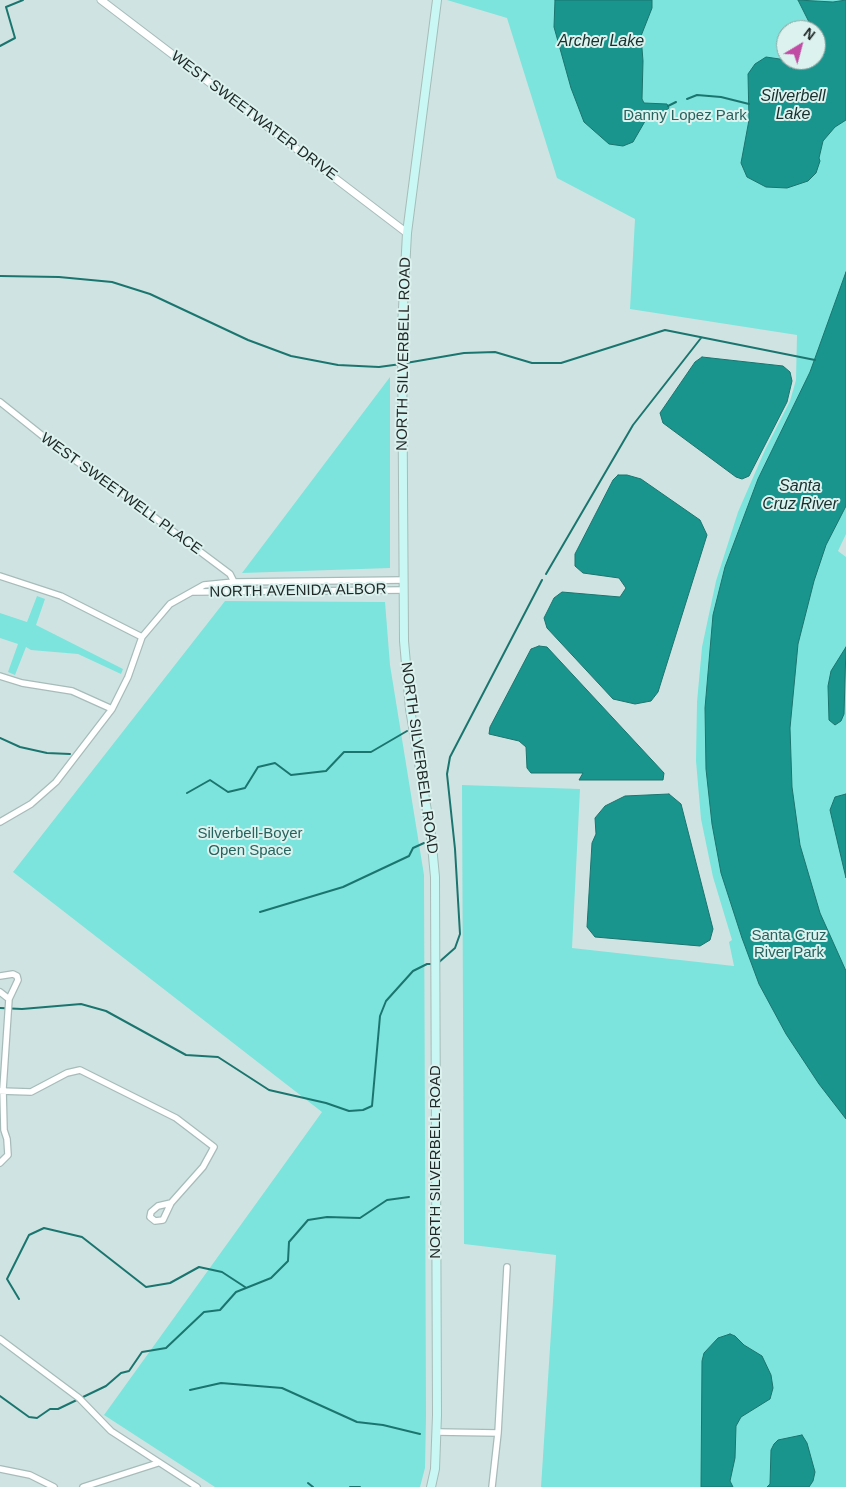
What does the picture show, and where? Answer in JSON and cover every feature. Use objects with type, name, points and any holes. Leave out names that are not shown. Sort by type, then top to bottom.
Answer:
[{"type":"main road","name":"NORTH SILVERBELL ROAD","points":[[431,1487],[435,1469],[437,1432],[435,877],[431,835],[406,675],[402,327],[407,233],[437,0]]},
{"type":"street","name":"WEST SWEETWATER DRIVE","points":[[102,0],[407,233]]},
{"type":"street","name":"WEST SWEETWELL PLACE","points":[[0,402],[60,449],[230,574],[234,582]]},
{"type":"street","points":[[0,576],[60,596],[142,637]]},
{"type":"street","name":"NORTH AVENIDA ALBOR","points":[[0,822],[31,804],[56,782],[112,709],[128,677],[142,637],[170,604],[204,586],[234,582],[404,580]]},
{"type":"street","points":[[276,581],[276,590]]},
{"type":"street","points":[[234,582],[234,590]]},
{"type":"street","name":"NORTH AVENIDA ALBOR","points":[[193,592],[234,590],[404,590]]},
{"type":"street","points":[[0,676],[22,684],[72,691],[112,709]]},
{"type":"street","points":[[0,976],[13,974],[17,976],[10,999],[2,1090],[2,1132],[9,1147],[8,1155],[0,1163]]},
{"type":"street","points":[[0,992],[10,999]]},
{"type":"street","points":[[2,1090],[31,1092],[67,1073],[80,1070],[176,1118],[214,1147],[203,1167],[171,1203]]},
{"type":"street","points":[[492,1487],[498,1433],[507,1267]]},
{"type":"street","points":[[0,1339],[79,1398],[111,1431],[197,1487]]},
{"type":"street","points":[[437,1432],[498,1433]]},
{"type":"street","points":[[83,1487],[158,1463]]},
{"type":"street","points":[[0,1469],[30,1475],[54,1487]]},
{"type":"green space","points":[[447,0],[846,0],[846,534],[838,551],[846,557],[846,1487],[541,1487],[556,1255],[464,1244],[462,785],[580,789],[572,948],[734,966],[729,942],[732,940],[713,877],[701,819],[696,761],[697,702],[702,647],[716,581],[738,512],[765,450],[790,401],[796,380],[797,335],[630,309],[635,219],[557,178],[507,18]]},
{"type":"green space","points":[[390,377],[390,568],[242,573]]},
{"type":"green space","points":[[37,596],[45,599],[36,625],[123,669],[121,674],[78,654],[31,650],[26,647],[15,675],[8,672],[18,644],[0,638],[0,613],[27,622]]},
{"type":"green space","name":"Silverbell-Boyer Open Space","points":[[225,601],[385,602],[390,665],[424,875],[426,1416],[425,1468],[420,1487],[215,1487],[104,1415],[322,1112],[13,872]]},
{"type":"water","name":"Archer Lake","points":[[555,0],[652,0],[652,8],[641,36],[643,61],[642,99],[644,103],[667,104],[669,108],[658,116],[648,116],[633,142],[623,146],[609,144],[584,122],[571,88],[554,27]]},
{"type":"water","name":"Silverbell Lake","points":[[798,0],[833,2],[846,0],[846,120],[835,127],[823,141],[816,173],[808,181],[787,188],[766,187],[747,177],[741,163],[749,120],[748,74],[755,64],[766,57],[776,58],[776,70],[826,70],[826,20],[808,20]]},
{"type":"water","name":"Santa Cruz River","points":[[846,272],[846,506],[826,545],[814,581],[798,644],[790,728],[792,787],[800,845],[820,913],[846,971],[846,1119],[819,1084],[786,1034],[759,984],[742,938],[721,873],[712,824],[706,769],[705,708],[713,615],[725,567],[758,479],[810,372]]},
{"type":"water","points":[[702,357],[783,366],[790,372],[792,381],[787,402],[749,476],[742,479],[736,477],[663,423],[660,413],[695,362]]},
{"type":"water","points":[[618,475],[627,475],[641,479],[700,520],[707,535],[658,692],[651,701],[635,704],[613,699],[547,628],[544,618],[554,598],[562,592],[620,597],[626,588],[619,578],[583,573],[575,566],[575,554],[613,480]]},
{"type":"water","points":[[539,646],[547,647],[664,773],[663,780],[579,780],[583,773],[531,773],[527,768],[526,747],[519,741],[489,734],[490,727],[531,649]]},
{"type":"water","points":[[846,647],[844,714],[841,721],[835,725],[829,720],[828,686],[831,671]]},
{"type":"water","points":[[669,794],[681,804],[713,929],[710,940],[700,946],[595,937],[587,927],[592,843],[596,834],[595,818],[605,806],[625,796]]},
{"type":"water","points":[[846,794],[846,878],[830,810],[835,797]]},
{"type":"water","points":[[730,1334],[762,1356],[771,1375],[773,1388],[770,1399],[741,1417],[736,1426],[735,1458],[730,1481],[733,1487],[701,1487],[702,1361],[704,1353],[718,1338]]},
{"type":"water","points":[[802,1435],[807,1443],[815,1472],[809,1487],[767,1487],[770,1484],[771,1450],[774,1444],[778,1440]]},
{"type":"waterway","points":[[0,46],[15,38],[6,7],[23,0]]},
{"type":"waterway","points":[[687,99],[697,95],[721,97],[749,104]]},
{"type":"waterway","points":[[668,106],[676,102]]},
{"type":"waterway","points":[[0,276],[59,277],[112,282],[150,294],[248,340],[291,356],[338,365],[379,367],[401,364]]},
{"type":"waterway","points":[[406,363],[464,353],[495,352],[532,363],[561,363],[665,330],[815,360]]},
{"type":"waterway","points":[[546,574],[633,425],[701,338]]},
{"type":"waterway","points":[[438,963],[455,948],[460,934],[455,849],[447,774],[450,757],[542,580]]},
{"type":"waterway","points":[[187,793],[210,780],[228,792],[245,788],[258,767],[275,763],[291,775],[326,771],[344,752],[371,752],[407,731]]},
{"type":"waterway","points":[[0,738],[20,747],[47,753],[70,754]]},
{"type":"waterway","points":[[260,912],[343,887],[409,856],[413,848],[424,843]]},
{"type":"waterway","points":[[0,1008],[22,1009],[81,1004],[106,1011],[186,1055],[218,1057],[269,1090],[326,1103],[349,1111],[363,1110],[372,1106],[380,1016],[386,1001],[413,971],[427,964],[434,964]]},
{"type":"waterway","points":[[0,1396],[29,1417],[37,1418],[50,1409],[58,1409],[106,1386],[121,1373],[129,1371],[142,1352],[166,1348],[204,1312],[220,1310],[236,1292],[271,1278],[288,1261],[289,1242],[308,1220],[327,1217],[360,1218],[387,1200],[409,1197]]},
{"type":"waterway","points":[[19,1299],[7,1279],[29,1235],[44,1228],[82,1237],[146,1287],[170,1283],[199,1267],[222,1272],[245,1287]]},
{"type":"waterway","points":[[190,1390],[221,1383],[282,1388],[357,1422],[383,1425],[420,1434]]},
{"type":"waterway","points":[[308,1483],[313,1487]]},
{"type":"waterway","points":[[350,1487],[360,1487]]},
{"type":"park label","name":"Danny Lopez Park","points":[[685,116]]},
{"type":"park label","name":"Santa Cruz River Park","points":[[789,944]]}]
